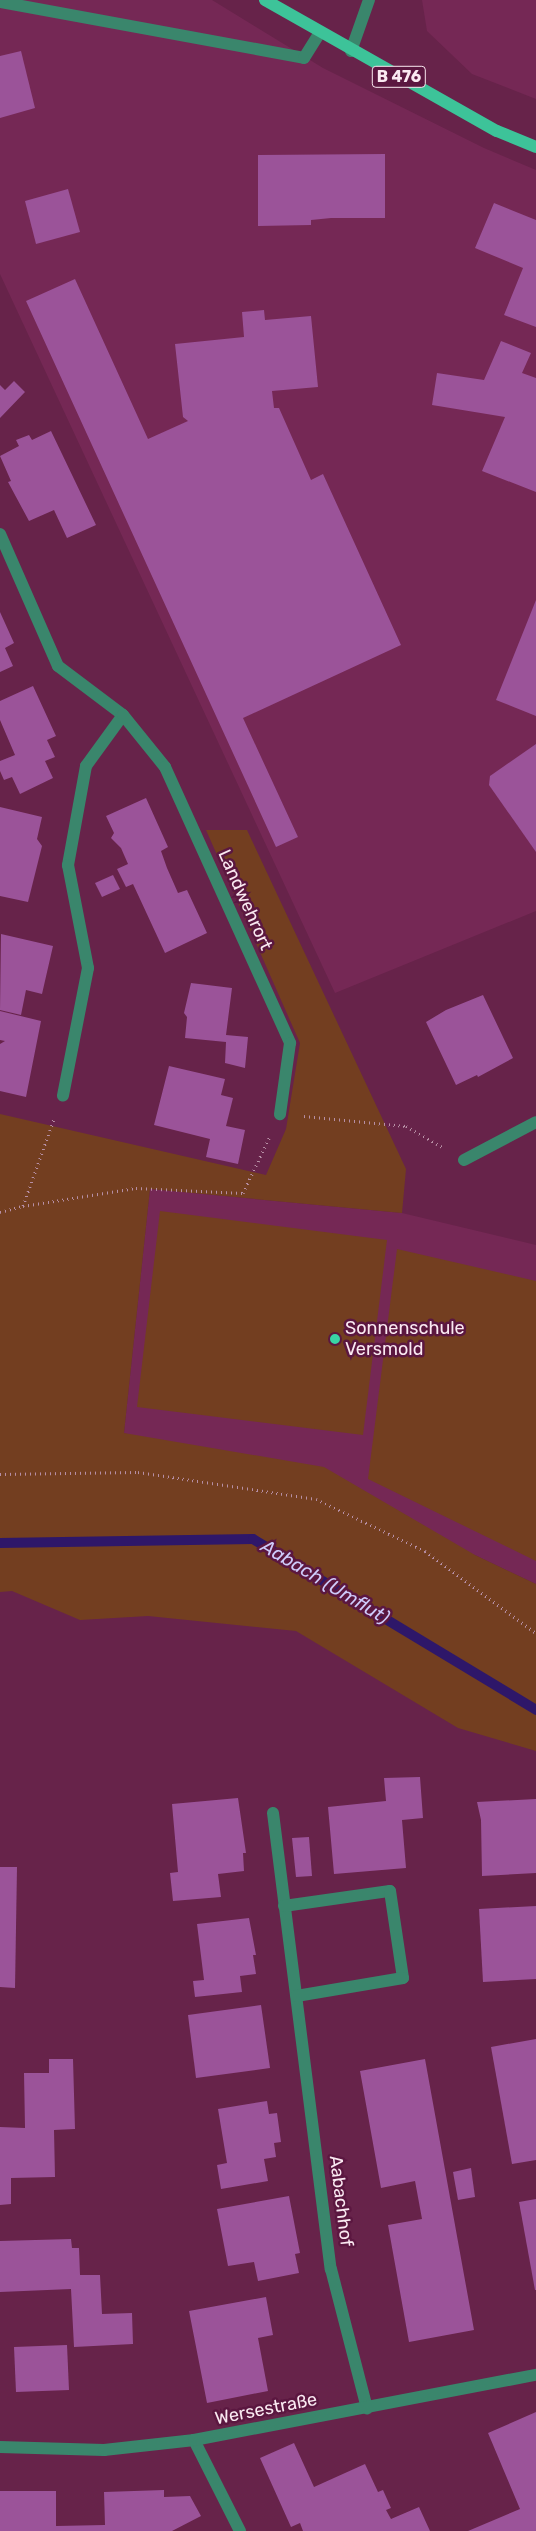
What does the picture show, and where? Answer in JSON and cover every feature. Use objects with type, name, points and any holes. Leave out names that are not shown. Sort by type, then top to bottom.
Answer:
[{"type":"main road","name":"B 476","points":[[265,0],[319,34],[497,131],[536,147]]},
{"type":"street","points":[[351,51],[369,0]]},
{"type":"street","points":[[0,2],[304,58],[319,34]]},
{"type":"street","name":"Landwehrort","points":[[0,534],[58,666],[124,715],[165,767],[290,1043],[280,1114]]},
{"type":"street","points":[[63,1096],[88,968],[68,865],[86,766],[124,715]]},
{"type":"street","points":[[464,1160],[536,1122]]},
{"type":"street","name":"Aabachhof","points":[[273,1813],[331,2269],[367,2408]]},
{"type":"street","points":[[284,1906],[390,1891],[403,1978],[297,1996]]},
{"type":"street","name":"Wersestraße","points":[[0,2447],[104,2450],[194,2440],[536,2375]]},
{"type":"street","points":[[194,2440],[240,2531]]},
{"type":"path","points":[[23,1206],[63,1096]]},
{"type":"path","points":[[0,1212],[23,1206],[136,1188],[243,1193],[280,1114],[406,1126],[464,1160]]},
{"type":"path","points":[[0,1474],[138,1472],[316,1499],[425,1551],[536,1633]]},
{"type":"shaded area","points":[[0,0],[212,0],[323,68],[484,148],[536,170],[536,911],[335,993],[0,274]]},
{"type":"shaded area","points":[[422,0],[536,0],[536,99],[472,74],[427,31]]},
{"type":"shaded area","points":[[206,830],[247,830],[406,1169],[402,1213],[150,1189],[124,1433],[324,1467],[475,1555],[536,1584],[536,1751],[458,1728],[296,1631],[148,1616],[80,1620],[12,1591],[0,1592],[0,1114],[266,1175],[286,1129],[300,1043]]},
{"type":"shaded area","name":"Sonnenschule Versmold","points":[[150,1189],[402,1213],[536,1245],[536,1584],[475,1555],[124,1433]]},
{"type":"shaded area","points":[[160,1211],[387,1240],[363,1435],[137,1407]]},
{"type":"shaded area","points":[[397,1249],[536,1281],[536,1561],[368,1479]]},
{"type":"building","points":[[21,51],[35,108],[0,118],[0,56]]},
{"type":"building","points":[[385,154],[385,218],[331,218],[311,220],[311,225],[258,226],[258,155]]},
{"type":"building","points":[[68,189],[80,232],[36,244],[25,201]]},
{"type":"building","points":[[494,203],[536,220],[536,327],[504,315],[523,268],[475,248]]},
{"type":"building","points":[[75,279],[148,439],[188,421],[183,417],[175,344],[244,337],[242,312],[264,310],[265,320],[311,316],[318,387],[272,391],[274,408],[279,408],[311,480],[323,474],[401,645],[243,718],[298,837],[276,847],[26,301]]},
{"type":"building","points":[[501,341],[531,353],[522,373],[536,378],[536,492],[482,471],[505,417],[432,405],[437,373],[484,380]]},
{"type":"building","points":[[14,381],[25,392],[0,418],[0,385],[5,390]]},
{"type":"building","points":[[51,431],[96,525],[67,538],[54,510],[29,521],[8,482],[11,481],[0,456],[19,446],[16,440],[29,435],[32,440]]},
{"type":"building","points":[[536,600],[536,716],[496,700]]},
{"type":"building","points":[[0,612],[14,643],[5,648],[13,666],[0,672]]},
{"type":"building","points":[[33,686],[56,736],[47,740],[55,757],[45,761],[53,778],[20,794],[12,777],[4,780],[0,771],[0,761],[15,755],[0,720],[0,701]]},
{"type":"building","points":[[536,744],[536,852],[489,785],[490,776]]},
{"type":"building","points":[[146,798],[168,847],[161,851],[178,893],[187,890],[207,933],[165,953],[133,884],[126,887],[117,869],[128,864],[121,848],[111,838],[114,833],[106,816]]},
{"type":"building","points":[[0,807],[42,817],[37,839],[42,846],[28,902],[0,896]]},
{"type":"building","points":[[113,875],[120,889],[102,897],[95,883]]},
{"type":"building","points":[[1,934],[53,946],[42,994],[26,990],[21,1015],[0,1010]]},
{"type":"building","points":[[191,983],[232,988],[226,1035],[248,1037],[245,1068],[225,1063],[226,1042],[185,1038],[187,1017],[184,1013]]},
{"type":"building","points":[[483,995],[513,1058],[478,1077],[477,1075],[456,1085],[426,1022],[446,1010]]},
{"type":"building","points":[[0,1011],[41,1021],[26,1097],[0,1091],[0,1044],[5,1041],[0,1040]]},
{"type":"building","points":[[169,1066],[225,1079],[221,1095],[233,1098],[226,1126],[245,1130],[238,1164],[206,1157],[210,1139],[154,1125]]},
{"type":"building","points":[[420,1777],[423,1818],[402,1820],[406,1868],[334,1874],[328,1807],[386,1801],[384,1778]]},
{"type":"building","points":[[238,1798],[246,1853],[243,1853],[244,1871],[218,1874],[221,1897],[173,1901],[170,1873],[178,1872],[172,1804]]},
{"type":"building","points":[[536,1799],[536,1873],[482,1876],[481,1820],[477,1802]]},
{"type":"building","points":[[309,1837],[312,1876],[296,1877],[292,1838]]},
{"type":"building","points":[[0,1867],[17,1867],[15,1988],[0,1987]]},
{"type":"building","points":[[536,1906],[536,1979],[483,1982],[479,1909]]},
{"type":"building","points":[[249,1918],[256,1955],[253,1955],[256,1974],[240,1976],[242,1992],[195,1997],[193,1981],[204,1980],[197,1924]]},
{"type":"building","points":[[261,2005],[270,2068],[196,2078],[188,2015]]},
{"type":"building","points":[[536,2039],[536,2160],[512,2164],[491,2047]]},
{"type":"building","points":[[49,2059],[73,2059],[75,2129],[54,2130],[55,2177],[11,2178],[11,2204],[0,2205],[0,2127],[25,2128],[24,2073],[49,2073]]},
{"type":"building","points":[[425,2059],[474,2330],[409,2342],[388,2225],[422,2219],[415,2181],[381,2188],[360,2071]]},
{"type":"building","points":[[267,2101],[269,2114],[277,2113],[281,2142],[274,2143],[276,2157],[264,2159],[268,2181],[221,2189],[217,2165],[227,2163],[218,2109]]},
{"type":"building","points":[[471,2168],[475,2197],[458,2200],[453,2172]]},
{"type":"building","points":[[289,2196],[300,2253],[295,2254],[299,2273],[258,2281],[254,2262],[228,2266],[217,2209]]},
{"type":"building","points":[[536,2199],[536,2290],[535,2290],[519,2202]]},
{"type":"building","points":[[71,2239],[72,2248],[79,2248],[80,2275],[100,2275],[102,2314],[132,2313],[133,2344],[74,2347],[71,2289],[0,2292],[0,2241]]},
{"type":"building","points":[[266,2297],[273,2335],[258,2338],[268,2391],[207,2403],[189,2311]]},
{"type":"building","points":[[67,2345],[69,2390],[16,2392],[14,2347]]},
{"type":"building","points":[[536,2412],[536,2531],[468,2531],[520,2509],[488,2433]]},
{"type":"building","points":[[294,2443],[314,2487],[365,2464],[378,2492],[383,2490],[391,2508],[386,2510],[391,2519],[419,2507],[430,2531],[303,2531],[300,2523],[291,2527],[260,2458]]},
{"type":"building","points":[[164,2490],[164,2497],[190,2496],[201,2516],[172,2531],[0,2531],[0,2491],[56,2491],[56,2526],[105,2525],[104,2492]]},
{"type":"waterway","name":"Aabach (Umflut)","points":[[0,1543],[253,1539],[536,1710]]},
{"type":"place","name":"Sonnenschule Versmold","points":[[335,1339]]}]
